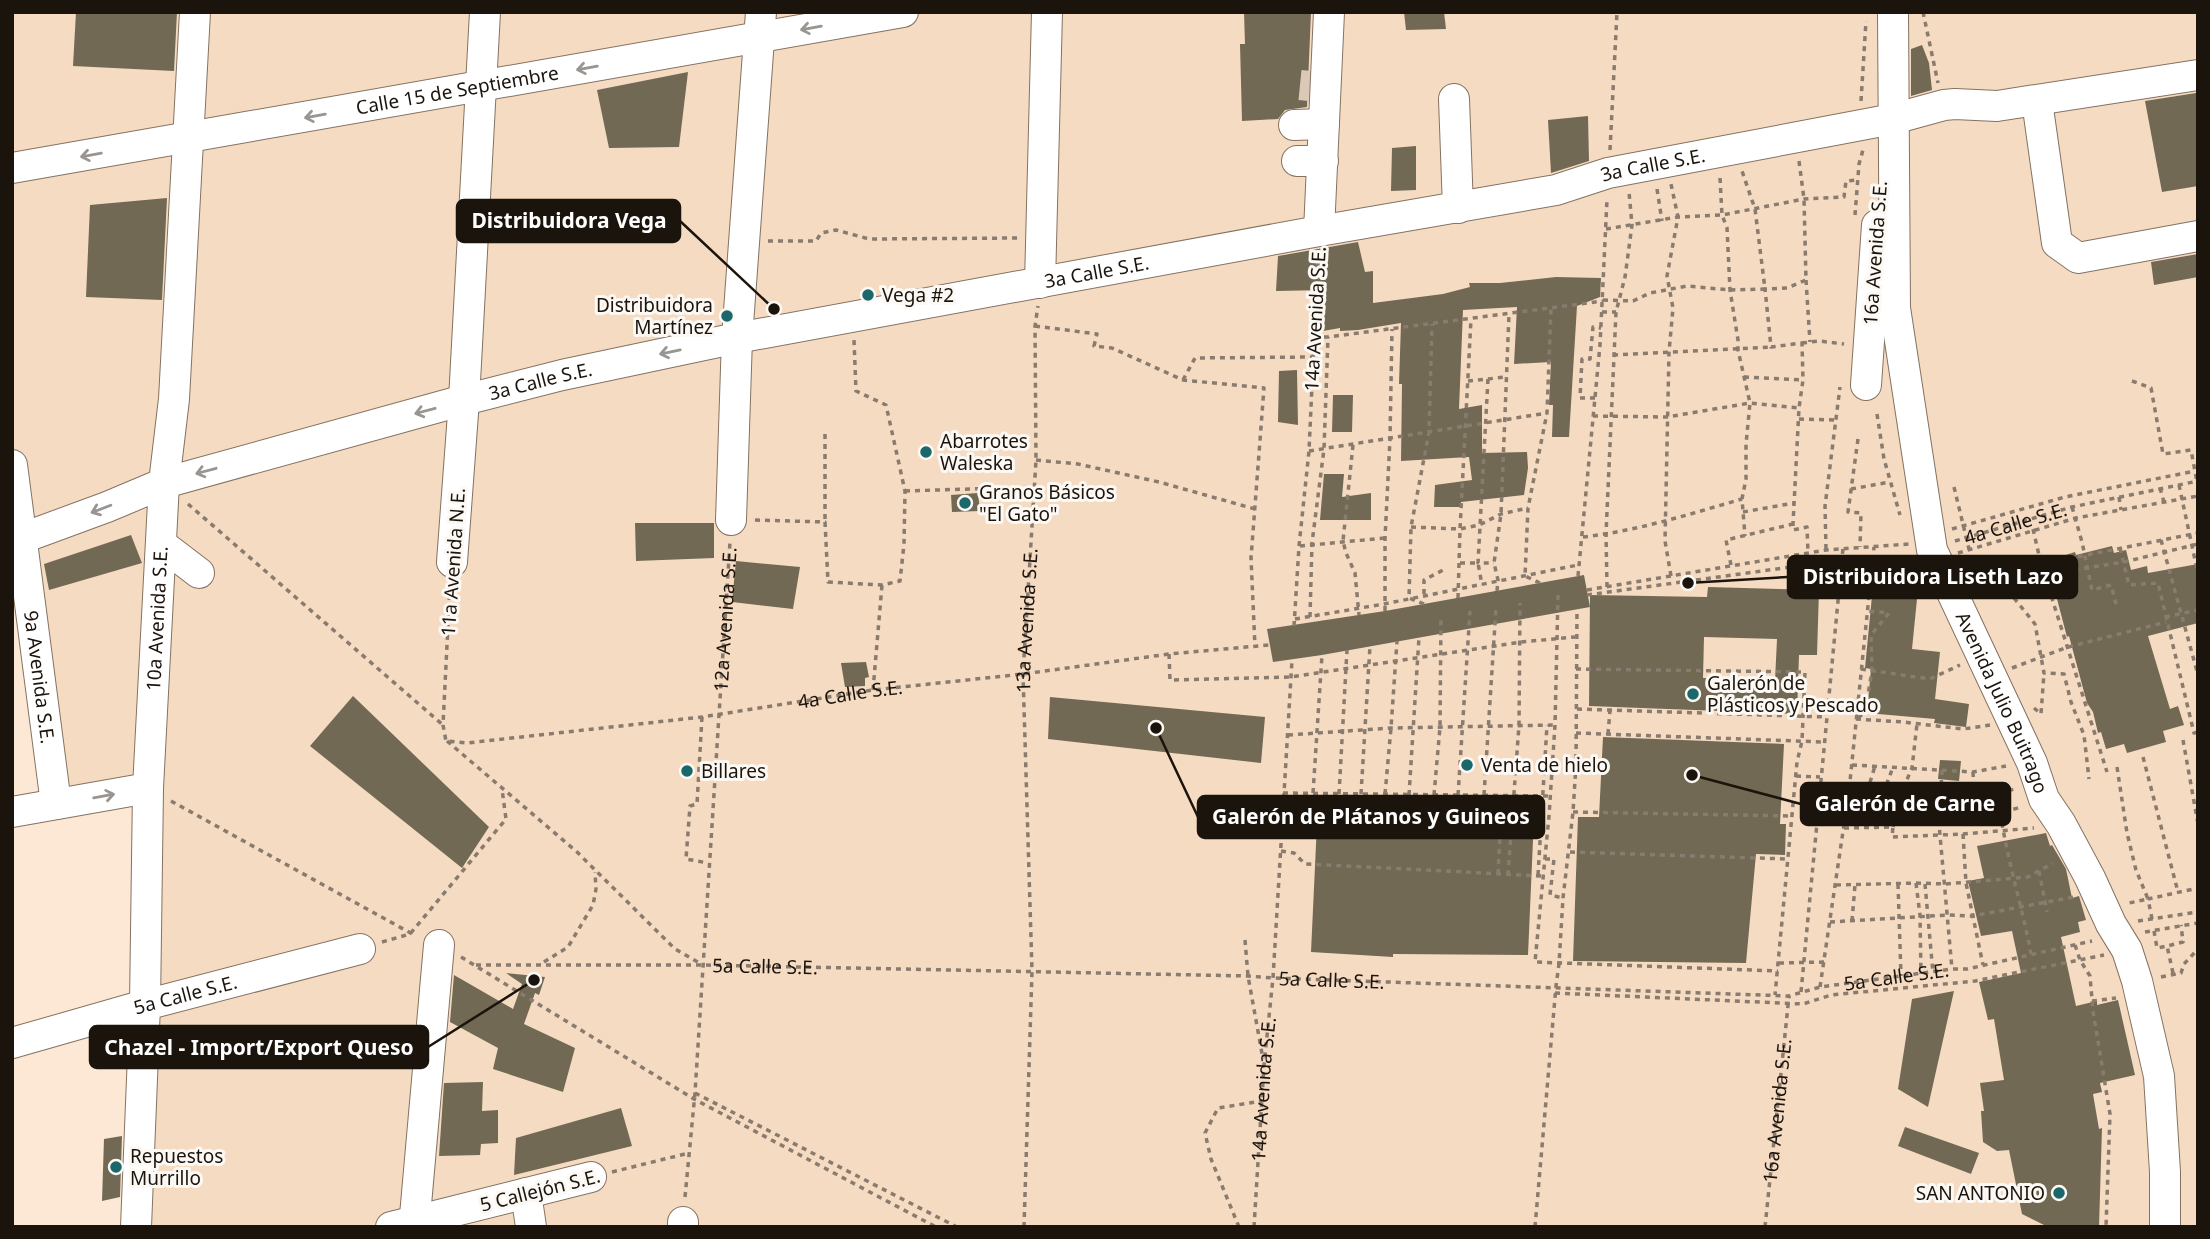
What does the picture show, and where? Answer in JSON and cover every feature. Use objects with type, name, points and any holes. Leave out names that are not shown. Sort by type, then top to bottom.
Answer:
[{"type":"street","name":"10a Avenida S.E.","points":[[136,1227],[145,1005],[148,788],[164,483],[174,399],[190,139],[195,12]]},
{"type":"street","name":"11a Avenida N.E.","points":[[452,562],[464,400],[485,12]]},
{"type":"street","name":"Calle 15 de Septiembre","points":[[12,168],[480,88],[760,25],[903,12]]},
{"type":"street","points":[[1040,283],[1047,12]]},
{"type":"street","name":"14a Avenida S.E.","points":[[1319,231],[1320,168],[1309,125],[1325,89],[1329,12]]},
{"type":"street","name":"16a Avenida S.E.","points":[[1866,385],[1882,141],[1876,122],[1893,12]]},
{"type":"street","name":"12a Avenida S.E.","points":[[731,520],[737,338],[760,25]]},
{"type":"street","name":"3a Calle S.E.","points":[[17,540],[164,483],[562,375],[737,338],[1319,231],[1619,180],[1661,163],[1876,122],[1944,105],[1955,103],[1997,106],[2198,76]]},
{"type":"street","points":[[1454,99],[1458,208]]},
{"type":"street","points":[[2037,101],[2057,243],[2078,258],[2198,236]]},
{"type":"street","name":"Avenida Julio Buitrago","points":[[1876,122],[1895,308],[1937,548],[2032,763],[2044,799],[2061,824],[2113,947],[2137,981],[2159,1076],[2165,1172],[2165,1227]]},
{"type":"street","name":"9a Avenida S.E.","points":[[12,465],[17,540],[56,804]]},
{"type":"street","points":[[161,544],[199,573]]},
{"type":"street","points":[[12,812],[148,788]]},
{"type":"street","points":[[406,1225],[439,945]]},
{"type":"street","name":"5a Calle S.E.","points":[[12,1043],[360,949]]},
{"type":"street","name":"5 Callejón S.E.","points":[[406,1225],[591,1177]]},
{"type":"street","points":[[526,1193],[531,1227]]},
{"type":"path","points":[[1606,587],[1616,312],[1617,300],[1625,278],[1632,225],[1619,180],[1617,12]]},
{"type":"path","points":[[1867,12],[1876,122]]},
{"type":"path","points":[[1923,12],[1944,105]]},
{"type":"path","points":[[1797,137],[1804,199],[1810,342]]},
{"type":"path","points":[[1661,163],[1670,177],[1678,217],[1667,276],[1673,308],[1669,352],[1665,541],[1671,576]]},
{"type":"path","points":[[1661,163],[1662,221]]},
{"type":"path","points":[[1739,163],[1755,209],[1771,347]]},
{"type":"path","points":[[1720,169],[1721,215],[1727,228],[1738,350],[1750,403],[1746,479],[1742,499],[1745,536]]},
{"type":"path","points":[[1578,576],[1601,328],[1606,229],[1619,180]]},
{"type":"path","points":[[1606,229],[1678,217],[1721,215],[1804,199],[1844,197],[1846,181],[1857,180]]},
{"type":"path","points":[[745,241],[816,241],[821,233],[836,230],[869,239],[1041,238]]},
{"type":"path","name":"14a Avenida S.E.","points":[[1294,626],[1308,451],[1319,231]]},
{"type":"path","points":[[1314,337],[1603,301],[1633,301],[1650,293],[1687,286],[1731,290],[1787,288],[1806,280]]},
{"type":"path","name":"13a Avenida S.E.","points":[[1024,1227],[1032,971],[1023,674],[1036,460],[1035,326],[1040,283]]},
{"type":"path","points":[[1525,576],[1528,508],[1547,413],[1551,308]]},
{"type":"path","points":[[1602,312],[1616,312]]},
{"type":"path","points":[[1497,591],[1498,580],[1494,563],[1501,514],[1509,314]]},
{"type":"path","points":[[825,434],[828,582],[882,585],[900,581],[905,491],[886,405],[856,391],[854,317]]},
{"type":"path","points":[[1458,598],[1471,319]]},
{"type":"path","points":[[1409,598],[1411,527],[1429,432],[1432,324]]},
{"type":"path","points":[[1035,326],[1097,334],[1094,346],[1112,348],[1183,380],[1264,388],[1251,558],[1255,647]]},
{"type":"path","points":[[1595,398],[1580,398],[1582,359],[1590,359],[1593,327],[1601,328]]},
{"type":"path","points":[[1385,611],[1392,329]]},
{"type":"path","points":[[1310,617],[1312,543],[1324,449],[1328,337]]},
{"type":"path","points":[[1614,355],[1738,350],[1819,341],[1844,344]]},
{"type":"path","points":[[1802,343],[1803,380],[1799,408],[1793,530],[1807,527],[1808,553]]},
{"type":"path","points":[[1183,380],[1195,358],[1312,357]]},
{"type":"path","points":[[1468,381],[1506,377]]},
{"type":"path","points":[[1744,377],[1803,380]]},
{"type":"path","points":[[1482,584],[1478,563],[1479,525],[1488,379]]},
{"type":"path","points":[[2132,381],[2151,388],[2163,454],[2191,450],[2197,482]]},
{"type":"path","points":[[1593,416],[1667,417],[1750,403],[1799,408]]},
{"type":"path","points":[[1308,451],[1547,413]]},
{"type":"path","points":[[1877,414],[1884,459],[1901,519]]},
{"type":"path","points":[[1799,419],[1836,420]]},
{"type":"path","points":[[1857,439],[1848,512],[1860,513],[1860,547]]},
{"type":"path","points":[[1353,445],[1343,541],[1355,573],[1359,615]]},
{"type":"path","points":[[1036,460],[1078,464],[1159,482],[1255,509]]},
{"type":"path","points":[[1937,548],[1963,526],[2065,497],[2195,471]]},
{"type":"path","points":[[1851,489],[1891,482]]},
{"type":"path","name":"4a Calle S.E.","points":[[1937,548],[2072,507],[2197,482]]},
{"type":"path","points":[[164,483],[443,724],[446,741],[594,869],[675,949],[703,965]]},
{"type":"path","points":[[2179,485],[2190,535],[2195,544],[2198,573]]},
{"type":"path","points":[[905,491],[1033,487]]},
{"type":"path","points":[[1954,487],[1969,549]]},
{"type":"path","points":[[2161,488],[2164,502]]},
{"type":"path","points":[[1842,560],[1587,592],[1731,565],[1843,548],[1908,544],[1969,549],[2076,518],[2198,496]]},
{"type":"path","points":[[2119,497],[2121,510]]},
{"type":"path","points":[[1583,537],[1666,521],[1742,499]]},
{"type":"path","points":[[1743,512],[1794,503]]},
{"type":"path","points":[[2072,507],[2092,590],[2111,584],[2117,608]]},
{"type":"path","points":[[1411,527],[1460,529],[1479,525],[1501,514],[1528,508]]},
{"type":"path","points":[[731,520],[825,522]]},
{"type":"path","name":"12a Avenida S.E.","points":[[683,1225],[695,1093],[731,520]]},
{"type":"path","points":[[2020,521],[2024,532]]},
{"type":"path","points":[[1731,565],[1726,540],[1793,524]]},
{"type":"path","points":[[2033,529],[2041,564],[2107,772]]},
{"type":"path","points":[[1969,578],[2198,533]]},
{"type":"path","points":[[1299,546],[1385,538]]},
{"type":"path","points":[[2161,540],[2179,614],[2198,675]]},
{"type":"path","points":[[1995,582],[2124,562],[2195,544]]},
{"type":"path","points":[[1820,987],[1849,790],[1874,547]]},
{"type":"path","points":[[1801,992],[1843,548]]},
{"type":"path","points":[[2120,548],[2129,585],[2158,583],[2194,733],[2198,732]]},
{"type":"path","name":"11a Avenida N.E.","points":[[443,724],[452,562]]},
{"type":"path","points":[[1460,563],[1494,563]]},
{"type":"path","points":[[1295,619],[1579,565]]},
{"type":"path","points":[[1423,595],[1424,580],[1447,568]]},
{"type":"path","points":[[1992,574],[1997,594],[2010,593],[2035,624],[2044,673],[2064,674],[2084,735],[2089,779]]},
{"type":"path","points":[[1525,576],[1540,583]]},
{"type":"path","points":[[873,690],[882,585]]},
{"type":"path","points":[[1558,596],[1555,725],[1535,962],[1778,971]]},
{"type":"path","points":[[1409,598],[1424,604]]},
{"type":"path","points":[[1508,875],[1519,725],[1520,603]]},
{"type":"path","points":[[1484,795],[1496,608]]},
{"type":"path","points":[[1535,1227],[1563,898],[1573,812],[1577,610]]},
{"type":"path","points":[[2007,670],[2068,647],[2198,610]]},
{"type":"path","points":[[1458,795],[1470,611]]},
{"type":"path","points":[[1856,719],[1865,712],[1872,671],[1871,635],[1889,613],[1867,611]]},
{"type":"path","points":[[1434,795],[1440,727],[1441,616]]},
{"type":"path","points":[[1409,794],[1419,637]]},
{"type":"path","points":[[1169,654],[1170,680],[1292,677],[1521,642],[1575,637]]},
{"type":"path","points":[[1385,794],[1397,641]]},
{"type":"path","name":"4a Calle S.E.","points":[[446,741],[467,743],[720,715],[873,690],[1023,674],[1169,654],[1269,645]]},
{"type":"path","points":[[1361,794],[1367,730],[1370,646]]},
{"type":"path","points":[[1339,794],[1348,650]]},
{"type":"path","points":[[1313,793],[1322,655]]},
{"type":"path","name":"14a Avenida S.E.","points":[[1254,1227],[1264,1065],[1273,978],[1292,660]]},
{"type":"path","points":[[1861,669],[1930,679],[1966,663]]},
{"type":"path","points":[[1576,669],[1805,672],[1802,741],[1796,776],[1775,995]]},
{"type":"path","points":[[1576,709],[1826,717]]},
{"type":"path","points":[[1608,734],[1610,710]]},
{"type":"path","points":[[702,717],[697,804],[690,806],[686,859],[708,863]]},
{"type":"path","points":[[1856,719],[1963,730],[1997,724]]},
{"type":"path","points":[[1917,724],[1912,768],[1900,796],[1892,836],[2003,832],[2035,828]]},
{"type":"path","points":[[1538,875],[1547,725]]},
{"type":"path","points":[[1288,735],[1391,728],[1555,725]]},
{"type":"path","points":[[1576,733],[1824,742]]},
{"type":"path","points":[[2183,740],[2198,824]]},
{"type":"path","points":[[2143,757],[2178,892]]},
{"type":"path","points":[[1852,765],[1973,772],[2017,764]]},
{"type":"path","points":[[1867,792],[1875,766]]},
{"type":"path","points":[[1883,794],[1893,767]]},
{"type":"path","points":[[2117,767],[2123,812],[2136,870],[2148,899],[2152,919]]},
{"type":"path","points":[[1942,770],[1939,818],[1952,969]]},
{"type":"path","points":[[1973,772],[1975,793]]},
{"type":"path","points":[[1796,776],[1820,777]]},
{"type":"path","points":[[148,788],[410,934],[439,945],[476,965],[694,1099],[936,1227]]},
{"type":"path","points":[[410,934],[506,819],[501,788]]},
{"type":"path","points":[[1849,790],[1900,796],[1998,793],[2017,789]]},
{"type":"path","points":[[1283,793],[1550,796]]},
{"type":"path","points":[[1998,793],[2003,832],[2031,954]]},
{"type":"path","points":[[1498,874],[1502,796]]},
{"type":"path","points":[[1895,819],[2000,813],[2024,807]]},
{"type":"path","points":[[1573,812],[1792,816]]},
{"type":"path","points":[[1844,828],[1893,827]]},
{"type":"path","points":[[1963,834],[1966,883],[1983,965]]},
{"type":"path","points":[[1281,851],[1294,853],[1305,864],[1544,876]]},
{"type":"path","points":[[1570,852],[1788,859]]},
{"type":"path","points":[[1836,885],[1945,884],[2028,877],[2062,858]]},
{"type":"path","points":[[1545,859],[1554,859],[1550,895],[1563,898]]},
{"type":"path","points":[[542,963],[568,947],[593,905],[596,889],[594,869]]},
{"type":"path","points":[[2039,871],[2046,912]]},
{"type":"path","points":[[1916,883],[1921,974]]},
{"type":"path","points":[[1898,884],[1902,977]]},
{"type":"path","points":[[1926,884],[1933,973]]},
{"type":"path","points":[[1852,921],[1855,885]]},
{"type":"path","points":[[2127,903],[2198,888]]},
{"type":"path","points":[[1830,922],[1972,916],[2081,895]]},
{"type":"path","points":[[1555,993],[1803,1004],[1831,995],[1976,981],[2080,960],[2113,947],[2120,924],[2198,912]]},
{"type":"path","name":"5a Calle S.E.","points":[[476,965],[703,965],[1248,976],[1789,996],[1820,987],[1967,969],[2075,944],[2113,947],[2154,931],[2198,923]]},
{"type":"path","points":[[2154,931],[2157,948],[2167,946],[2183,942],[2180,925]]},
{"type":"path","points":[[1245,940],[1248,976],[1264,1065]]},
{"type":"path","points":[[2075,944],[2080,960],[2090,976],[2110,1114],[2106,1227]]},
{"type":"path","points":[[2167,946],[2173,973]]},
{"type":"path","points":[[2155,978],[2180,973],[2184,964],[2198,949]]},
{"type":"path","points":[[1779,963],[1825,962]]},
{"type":"path","name":"16a Avenida S.E.","points":[[1765,1227],[1789,996]]},
{"type":"path","points":[[2092,1001],[2122,997]]},
{"type":"path","points":[[695,1093],[957,1227]]},
{"type":"path","points":[[1239,1227],[1211,1159],[1205,1133],[1218,1108],[1262,1101]]},
{"type":"path","name":"5 Callejón S.E.","points":[[591,1177],[689,1153]]},
{"type":"shaded area","points":[[12,12],[2198,12],[2198,1227],[136,1227],[148,789],[56,804],[12,466]]},
{"type":"building","points":[[76,12],[177,12],[174,71],[73,66]]},
{"type":"building","points":[[1244,12],[1311,12],[1307,107],[1285,110],[1278,119],[1242,121],[1240,44],[1245,44]]},
{"type":"building","points":[[1404,12],[1444,12],[1446,29],[1406,30]]},
{"type":"building","points":[[1922,45],[1929,63],[1932,90],[1911,96],[1911,49]]},
{"type":"building","points":[[688,72],[679,147],[609,148],[597,90]]},
{"type":"building","points":[[2196,93],[2198,186],[2162,192],[2145,101]]},
{"type":"building","points":[[1588,116],[1589,161],[1551,173],[1548,120]]},
{"type":"building","points":[[1416,146],[1416,190],[1391,191],[1392,148]]},
{"type":"building","points":[[167,198],[162,300],[86,297],[90,205]]},
{"type":"building","points":[[1358,242],[1365,272],[1373,271],[1373,303],[1443,294],[1470,287],[1469,283],[1500,283],[1556,277],[1601,278],[1600,297],[1577,306],[1569,437],[1552,437],[1553,405],[1549,405],[1551,362],[1514,364],[1517,307],[1463,310],[1459,409],[1482,405],[1482,453],[1527,452],[1528,468],[1524,495],[1461,502],[1460,507],[1434,507],[1435,485],[1472,480],[1469,457],[1401,461],[1401,323],[1358,330],[1340,331],[1340,328],[1323,331],[1325,290],[1276,291],[1278,256]]},
{"type":"building","points":[[2198,254],[2198,277],[2154,285],[2151,262]]},
{"type":"building","points":[[1297,370],[1298,425],[1278,422],[1279,371]]},
{"type":"building","points":[[1333,395],[1353,395],[1352,432],[1332,432]]},
{"type":"building","points":[[1324,474],[1344,474],[1342,497],[1371,493],[1371,520],[1320,520]]},
{"type":"building","name":"Granos Básicos \"El Gato\"","points":[[978,493],[980,511],[952,512],[951,495]]},
{"type":"building","points":[[635,523],[714,523],[714,558],[636,561]]},
{"type":"building","points":[[131,535],[142,563],[49,590],[44,564]]},
{"type":"building","points":[[2112,546],[2114,553],[2126,550],[2131,570],[2147,566],[2148,573],[2198,564],[2198,623],[2148,636],[2170,709],[2178,706],[2184,725],[2163,731],[2166,742],[2127,753],[2124,744],[2106,749],[2101,732],[2098,733],[2069,636],[2067,637],[2047,561],[2075,552],[2076,555]]},
{"type":"building","points":[[736,561],[800,567],[793,609],[732,602]]},
{"type":"building","points":[[1875,565],[1920,569],[1912,649],[1940,652],[1935,699],[1969,704],[1966,727],[1934,723],[1935,719],[1867,713],[1871,669],[1865,668]]},
{"type":"building","points":[[1584,575],[1590,607],[1273,662],[1267,629]]},
{"type":"building","points":[[1708,587],[1819,590],[1817,655],[1799,655],[1797,714],[1589,706],[1590,595],[1707,597]],"holes":[[[1704,637],[1777,639],[1775,681],[1703,678]]]},
{"type":"building","points":[[866,662],[869,677],[865,678],[865,686],[845,687],[841,663]]},
{"type":"building","points":[[353,696],[489,827],[462,868],[310,746]]},
{"type":"building","points":[[1050,697],[1265,717],[1261,763],[1048,739]]},
{"type":"building","points":[[1603,737],[1784,744],[1780,824],[1786,824],[1785,855],[1756,854],[1746,963],[1573,961],[1578,817],[1599,817]]},
{"type":"building","points":[[1940,760],[1961,761],[1959,781],[1938,779]]},
{"type":"building","points":[[1409,796],[1493,801],[1502,817],[1534,817],[1528,955],[1393,954],[1393,957],[1311,952],[1318,802],[1409,802]]},
{"type":"building","points":[[2046,833],[2050,846],[2052,845],[2066,869],[2072,898],[2079,896],[2086,920],[2078,922],[2080,932],[2061,937],[2076,1006],[2118,1000],[2135,1075],[2100,1083],[2102,1092],[2093,1094],[2099,1129],[2102,1128],[2099,1227],[2048,1227],[2022,1214],[2009,1150],[1997,1151],[1983,1142],[1981,1111],[1984,1111],[1980,1083],[2004,1080],[1994,1019],[1988,1020],[1979,982],[2021,973],[2012,931],[1981,936],[1968,881],[1984,878],[1977,846]]},
{"type":"building","points":[[506,973],[545,977],[539,995],[535,993],[524,1024],[575,1048],[563,1092],[493,1069],[498,1048],[450,1022],[454,975],[513,1009],[522,984]]},
{"type":"building","points":[[1954,991],[1928,1107],[1898,1089],[1912,999]]},
{"type":"building","points":[[483,1082],[482,1111],[498,1110],[498,1143],[481,1144],[480,1155],[439,1156],[444,1083]]},
{"type":"building","points":[[621,1108],[632,1146],[514,1175],[516,1138]]},
{"type":"building","points":[[1905,1127],[1979,1153],[1971,1174],[1898,1146]]},
{"type":"building","name":"Repuestos Murrillo","points":[[122,1136],[120,1197],[102,1201],[104,1139]]},
{"type":"tunnel","points":[[1300,85],[1310,86]]},
{"type":"place","name":"Vega #2","points":[[868,295]]},
{"type":"place","name":"Distribuidora Vega","points":[[774,309]]},
{"type":"place","name":"Distribuidora Martínez","points":[[727,316]]},
{"type":"place","name":"Abarrotes Waleska","points":[[926,452]]},
{"type":"place","name":"Granos Básicos \"El Gato\"","points":[[965,503]]},
{"type":"place","name":"Distribuidora Liseth Lazo","points":[[1688,583]]},
{"type":"place","name":"Galerón de Plásticos y Pescado","points":[[1693,694]]},
{"type":"place","name":"Galerón de Plátanos y Guineos","points":[[1156,728]]},
{"type":"place","name":"Venta de hielo","points":[[1467,765]]},
{"type":"place","name":"Billares","points":[[687,771]]},
{"type":"place","name":"Galerón de Carne","points":[[1692,775]]},
{"type":"place","name":"Chazel - Import/Export Queso","points":[[534,980]]},
{"type":"place","name":"Repuestos Murrillo","points":[[116,1167]]},
{"type":"place","name":"SAN ANTONIO","points":[[2059,1193]]}]
